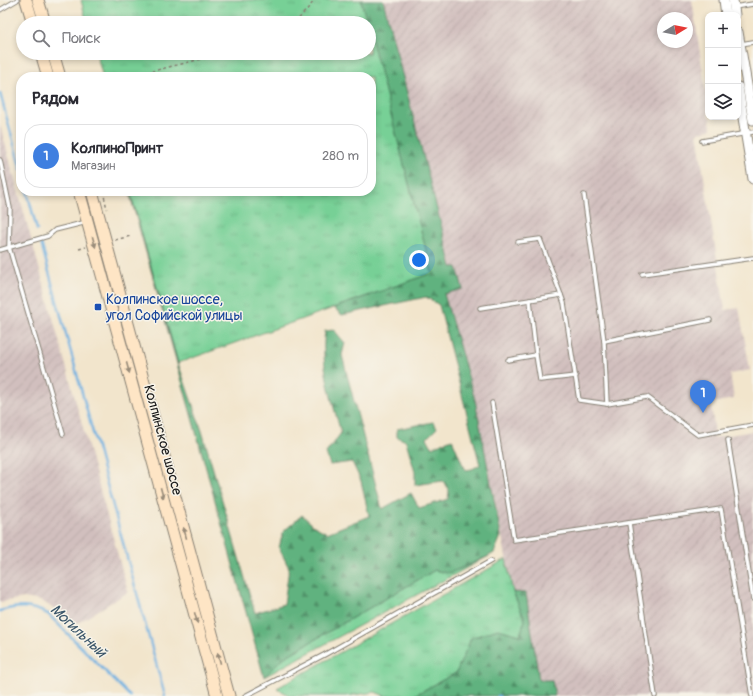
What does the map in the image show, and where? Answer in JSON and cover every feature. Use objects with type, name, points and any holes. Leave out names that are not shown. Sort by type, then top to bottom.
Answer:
[{"type":"main road","points":[[26,0],[30,16]]},
{"type":"main road","points":[[38,0],[43,16]]},
{"type":"main road","points":[[43,60],[47,72]]},
{"type":"main road","points":[[56,60],[59,72]]},
{"type":"main road","name":"Колпинское шоссе","points":[[80,196],[216,696]]},
{"type":"main road","name":"Колпинское шоссе","points":[[93,196],[229,696]]},
{"type":"street","points":[[724,0],[726,12]]},
{"type":"street","points":[[740,48],[753,120]]},
{"type":"street","points":[[741,100],[749,133],[753,179]]},
{"type":"lane","points":[[0,10],[17,0]]},
{"type":"lane","points":[[734,7],[753,4]]},
{"type":"lane","points":[[741,44],[753,42]]},
{"type":"lane","points":[[702,141],[749,133]]},
{"type":"lane","points":[[0,160],[10,208],[9,247],[63,434]]},
{"type":"lane","points":[[584,195],[604,341],[607,404]]},
{"type":"lane","points":[[0,250],[48,236],[55,230],[88,221]]},
{"type":"lane","points":[[518,242],[540,239],[564,303],[580,400],[607,404],[647,397],[698,435],[753,425]]},
{"type":"lane","points":[[642,274],[753,258]]},
{"type":"lane","points":[[480,308],[561,295]]},
{"type":"lane","points":[[530,300],[540,380],[576,376]]},
{"type":"lane","points":[[604,341],[710,320]]},
{"type":"lane","points":[[508,360],[536,355]]},
{"type":"lane","points":[[492,403],[514,540],[721,509],[752,696]]},
{"type":"lane","points":[[728,440],[753,599]]},
{"type":"lane","points":[[629,523],[656,696]]},
{"type":"lane","points":[[245,696],[324,655],[491,561]]},
{"type":"path","points":[[301,16],[315,0]]},
{"type":"path","points":[[148,72],[197,60]]},
{"type":"path","points":[[112,241],[131,236]]},
{"type":"shaded area","points":[[383,0],[692,0],[705,86],[705,120],[710,120],[711,129],[697,133],[725,310],[739,308],[750,370],[730,374],[734,399],[711,403],[715,435],[713,438],[753,431],[753,696],[555,696],[552,680],[539,680],[526,593],[513,592],[475,400],[444,293],[463,289],[452,267]]},
{"type":"shaded area","points":[[0,125],[16,183],[16,196],[19,196],[128,592],[73,626],[57,611],[42,601],[24,598],[0,602]]},
{"type":"green space","points":[[81,0],[361,0],[365,16],[85,16]]},
{"type":"green space","points":[[361,0],[383,0],[452,267],[457,267],[463,289],[444,294],[475,400],[501,536],[494,553],[489,556],[452,572],[446,573],[435,570],[283,658],[264,677],[130,196],[178,363],[202,431],[255,613],[284,604],[289,568],[279,548],[283,532],[302,515],[314,526],[327,533],[369,516],[361,481],[352,462],[330,465],[326,453],[341,433],[325,370],[325,331],[334,330],[345,343],[342,355],[382,509],[411,493],[419,508],[448,499],[449,491],[443,481],[415,485],[415,472],[406,441],[397,437],[397,429],[433,422],[437,428],[427,438],[432,447],[452,439],[465,470],[472,469],[480,465],[439,305],[426,297],[342,315],[334,308],[432,273],[376,56],[376,16],[365,16]]},
{"type":"green space","points":[[376,56],[432,273],[178,363],[131,196],[376,196],[376,72],[102,72],[98,60],[376,60]]},
{"type":"green space","points":[[489,556],[264,677],[283,658],[435,570],[449,572],[463,568]]},
{"type":"green space","points":[[506,559],[513,592],[525,620],[520,635],[498,629],[472,638],[456,673],[413,696],[385,696],[375,692],[347,696],[290,696],[277,688]]},
{"type":"green space","points":[[513,592],[526,593],[539,680],[552,680],[555,696],[413,696],[456,673],[471,638],[498,629],[520,635],[525,620]]},
{"type":"waterway","points":[[0,93],[16,152]]},
{"type":"waterway","points":[[28,196],[37,230]]},
{"type":"waterway","points":[[41,243],[165,696]]},
{"type":"waterway","name":"Могильный","points":[[0,611],[24,607],[36,609],[48,614],[130,696]]},
{"type":"place","name":"Колпинское шоссе, угол Софийской улицы","points":[[98,307]]},
{"type":"place","name":"КолпиноПринт","points":[[703,413]]}]
